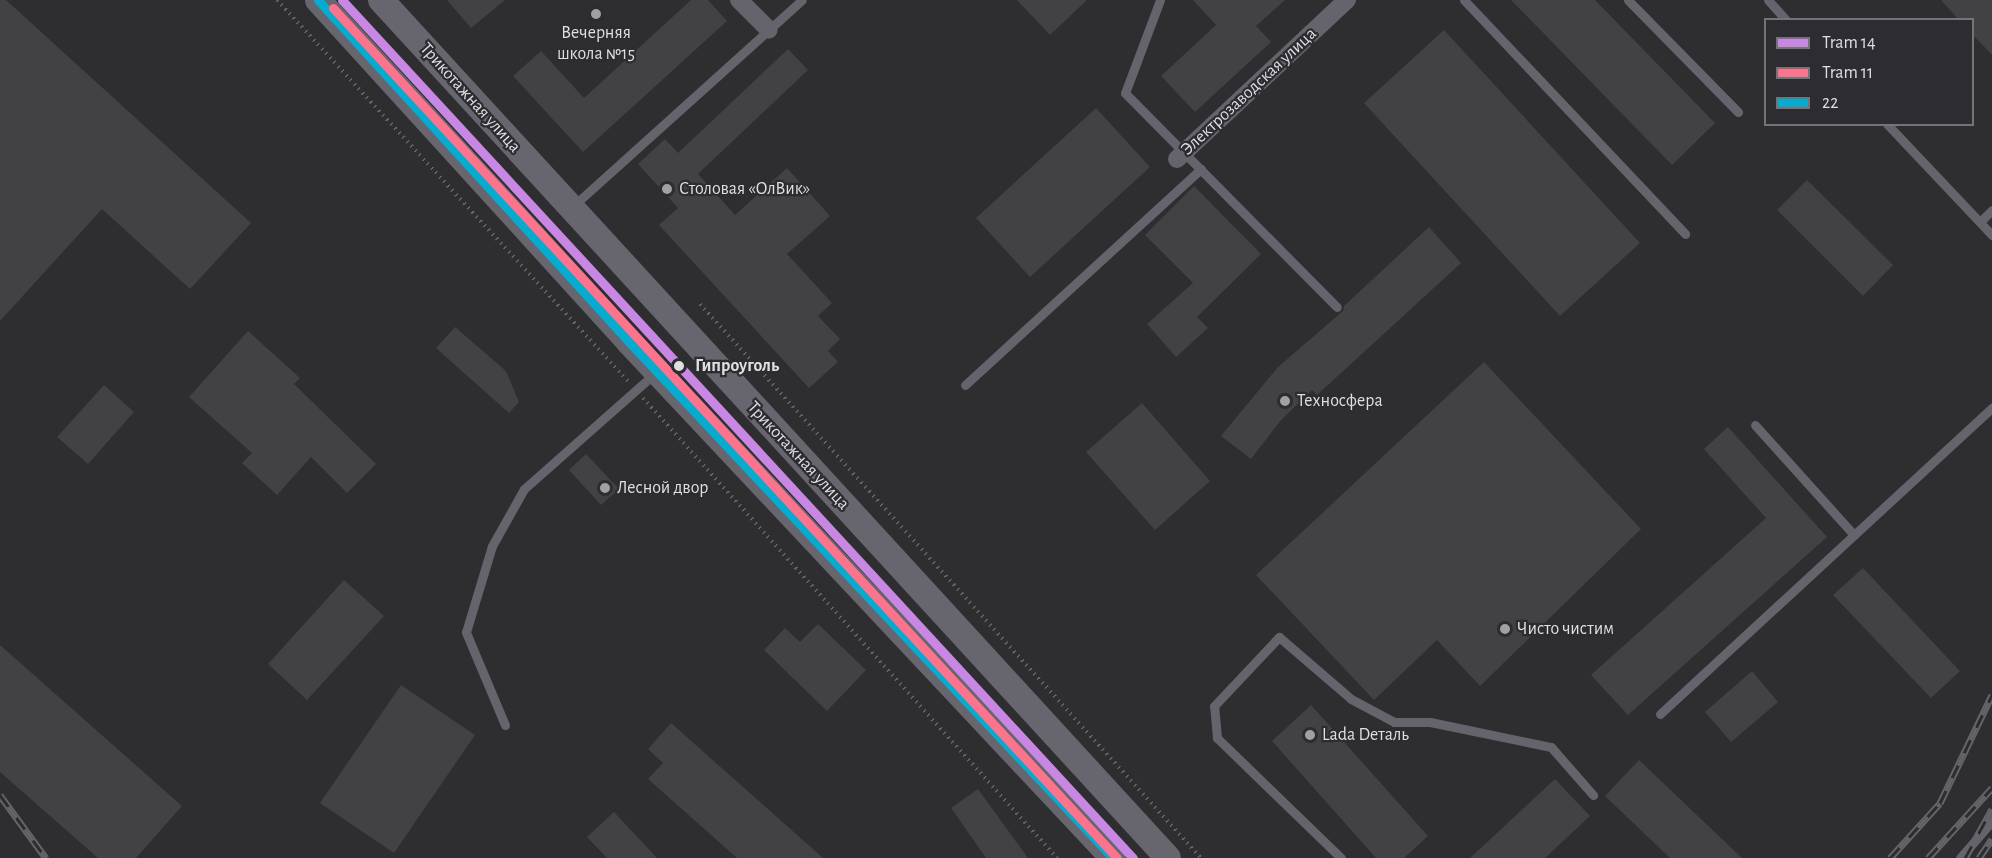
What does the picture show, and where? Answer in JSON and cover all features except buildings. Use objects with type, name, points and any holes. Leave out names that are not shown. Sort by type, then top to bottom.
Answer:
[{"type":"main road","points":[[318,0],[657,372],[1113,858]]},
{"type":"main road","name":"Трикотажная улица","points":[[381,0],[1167,858]]},
{"type":"street","points":[[739,0],[769,30]]},
{"type":"street","name":"Электрозаводская улица","points":[[1181,155],[1347,0]]},
{"type":"lane","points":[[571,208],[802,0]]},
{"type":"lane","points":[[1160,0],[1125,93],[1181,155],[1201,169],[1338,307]]},
{"type":"lane","points":[[1464,0],[1685,234]]},
{"type":"lane","points":[[1628,0],[1737,111]]},
{"type":"lane","points":[[1768,0],[1784,18]]},
{"type":"lane","points":[[1889,126],[1992,235]]},
{"type":"lane","points":[[965,385],[1201,169]]},
{"type":"lane","points":[[1980,222],[1992,210]]},
{"type":"lane","points":[[505,725],[465,632],[492,546],[524,489],[657,372]]},
{"type":"lane","points":[[1660,714],[1992,408]]},
{"type":"lane","points":[[1755,425],[1854,535]]},
{"type":"lane","points":[[1341,858],[1217,738],[1214,706],[1279,637],[1351,699],[1394,722],[1430,722],[1551,747],[1593,795]]},
{"type":"lane","points":[[1960,858],[1992,821]]},
{"type":"path","points":[[277,0],[636,390],[1057,858]]},
{"type":"path","points":[[700,304],[1201,858]]},
{"type":"railway","points":[[1890,858],[1940,803],[1992,695]]},
{"type":"railway","points":[[1928,858],[1992,788]]},
{"type":"railway","points":[[0,795],[46,858]]},
{"type":"railway","points":[[1965,858],[1992,809]]},
{"type":"railway","points":[[1979,858],[1992,839]]},
{"type":"tram line","name":"14","points":[[342,0],[1133,858]]},
{"type":"tram line","name":"11","points":[[333,8],[1117,858]]},
{"type":"transit line","name":"22","points":[[318,0],[629,342],[1113,858]]},
{"type":"place","name":"Вечерняя школа №15","points":[[596,14]]},
{"type":"place","name":"Столовая «ОлВик»","points":[[667,189]]},
{"type":"place","name":"Гипроуголь","points":[[679,366]]},
{"type":"place","name":"Техносфера","points":[[1285,401]]},
{"type":"place","name":"Лесной двор","points":[[605,488]]},
{"type":"place","name":"Чисто чистим","points":[[1505,629]]},
{"type":"place","name":"Lada Dеталь","points":[[1310,735]]}]
